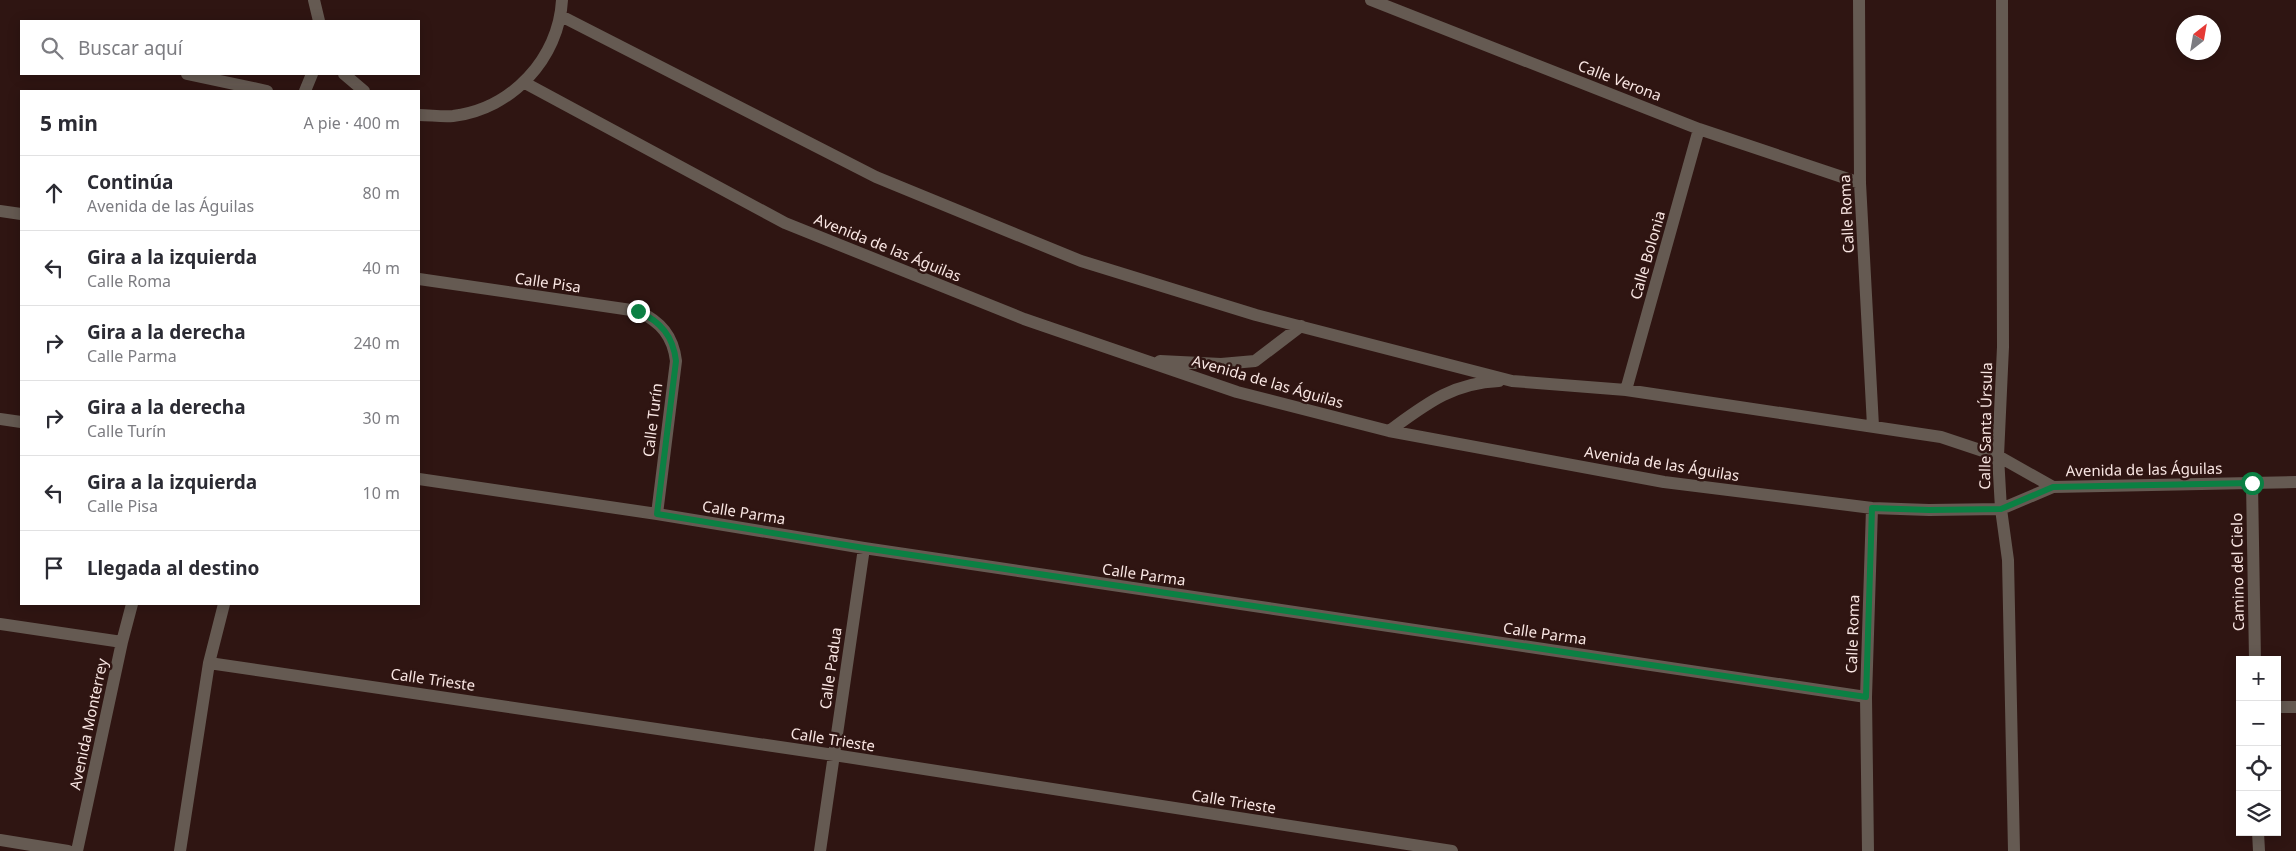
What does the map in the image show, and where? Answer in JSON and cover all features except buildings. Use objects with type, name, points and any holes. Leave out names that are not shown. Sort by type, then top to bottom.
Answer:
[{"type":"street","points":[[314,0],[319,20]]},
{"type":"street","points":[[420,115],[453,116],[492,105],[525,83],[548,52],[561,16],[562,0]]},
{"type":"street","name":"Calle Verona","points":[[1371,0],[1700,129],[1860,183]]},
{"type":"street","name":"Calle Roma","points":[[1859,0],[1860,183],[1873,426]]},
{"type":"street","name":"Calle Santa Úrsula","points":[[2002,0],[2003,347],[1998,456],[2001,509],[2008,560],[2014,851]]},
{"type":"street","name":"Avenida de las Águilas","points":[[561,16],[876,177],[1081,261],[1256,315],[1512,381],[1626,390],[1941,437],[1998,456],[2053,487]]},
{"type":"street","points":[[191,75],[262,90]]},
{"type":"street","points":[[305,90],[312,75]]},
{"type":"street","points":[[345,75],[363,90]]},
{"type":"street","name":"Avenida de las Águilas","points":[[525,83],[785,223],[1024,319],[1237,392],[1389,431],[1664,482],[1872,508],[1929,510],[2001,509],[2053,487],[2296,482]]},
{"type":"street","name":"Calle Bolonia","points":[[1626,390],[1700,129]]},
{"type":"street","points":[[0,211],[20,214]]},
{"type":"street","name":"Calle Pisa","points":[[420,279],[638,311],[654,319],[667,332]]},
{"type":"street","points":[[1145,360],[1221,364],[1255,361],[1301,326]]},
{"type":"street","name":"Calle Turín","points":[[657,514],[676,361],[674,348],[667,332]]},
{"type":"street","points":[[1389,431],[1427,403],[1449,391],[1478,382],[1512,381]]},
{"type":"street","points":[[0,419],[20,422]]},
{"type":"street","name":"Calle Parma","points":[[420,479],[657,514],[864,548],[1866,697]]},
{"type":"street","name":"Camino del Cielo","points":[[2252,483],[2255,656]]},
{"type":"street","name":"Calle Roma","points":[[1868,851],[1866,697],[1872,508]]},
{"type":"street","name":"Calle Padua","points":[[820,851],[864,548]]},
{"type":"street","name":"Avenida Monterrey","points":[[77,851],[132,605]]},
{"type":"street","points":[[180,851],[209,662],[224,605]]},
{"type":"street","points":[[0,624],[122,642]]},
{"type":"street","name":"Calle Trieste","points":[[209,662],[834,755],[1452,851]]},
{"type":"street","points":[[2281,707],[2296,706]]},
{"type":"street","points":[[2258,836],[2258,851]]},
{"type":"street","points":[[0,840],[68,851]]},
{"type":"route","points":[[638,311],[654,319],[667,332],[674,348],[676,361],[657,514],[864,548],[1866,697],[1872,508],[1929,510],[2001,509],[2053,487],[2252,483]]}]
